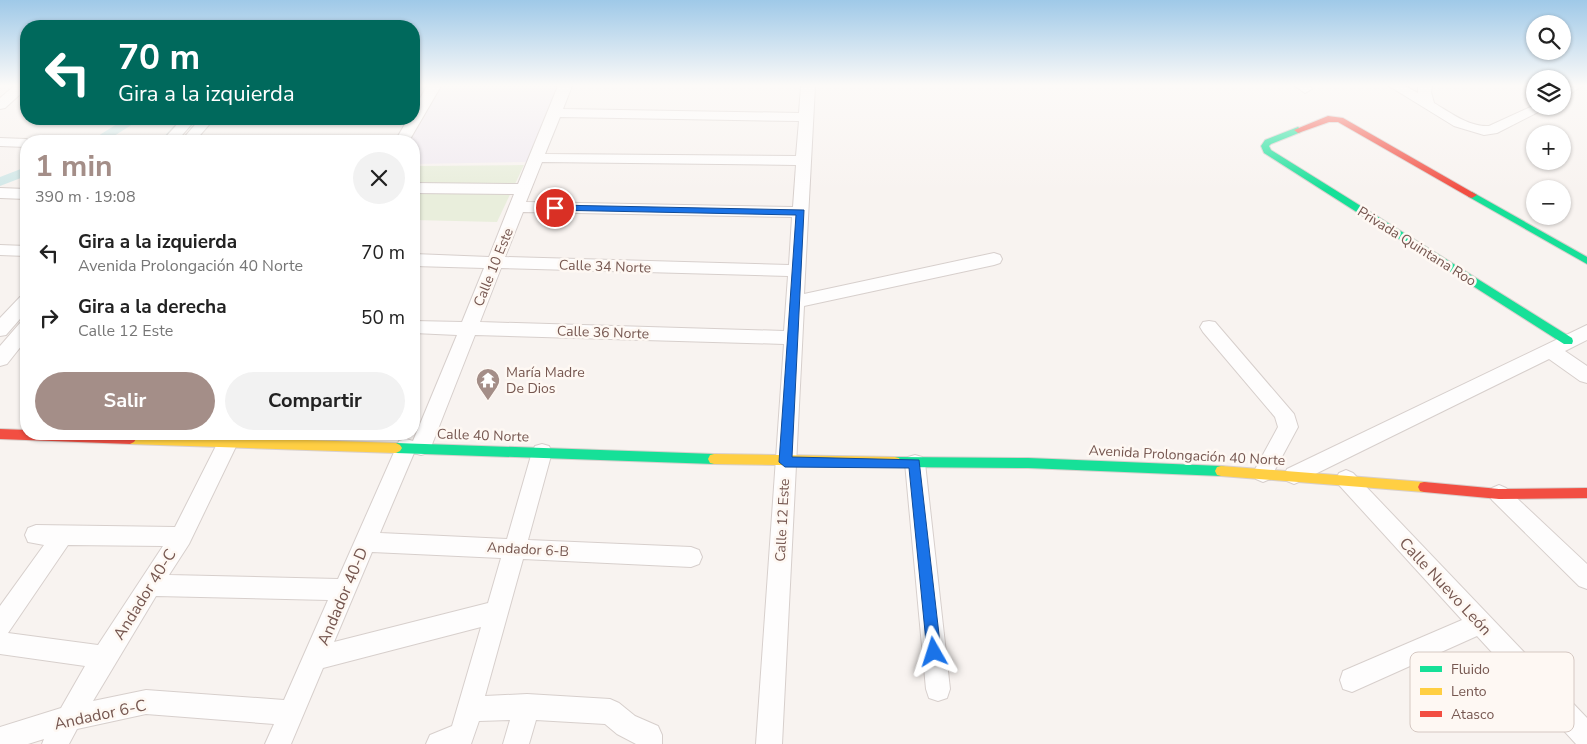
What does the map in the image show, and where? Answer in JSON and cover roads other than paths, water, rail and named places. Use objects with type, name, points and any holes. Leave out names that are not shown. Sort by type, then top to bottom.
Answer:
[{"type":"street","name":"Calle 10 Este","points":[[420,432],[468,328],[551,121]]},
{"type":"street","name":"Calle 12 Este","points":[[769,744],[806,121]]},
{"type":"street","name":"Privada Quintana Roo","points":[[1324,121],[1268,142],[1266,151],[1568,341]]},
{"type":"street","name":"Privada Quintana Roo","points":[[1341,121],[1587,261]]},
{"type":"street","points":[[1457,121],[1472,129],[1484,132],[1512,121]]},
{"type":"street","points":[[175,135],[184,125]]},
{"type":"street","points":[[193,135],[202,125]]},
{"type":"street","points":[[0,142],[20,143]]},
{"type":"street","points":[[536,158],[804,161]]},
{"type":"street","points":[[420,188],[524,189]]},
{"type":"street","points":[[0,193],[20,194]]},
{"type":"street","points":[[517,207],[800,212]]},
{"type":"street","points":[[0,250],[20,251]]},
{"type":"street","points":[[796,302],[994,259]]},
{"type":"street","name":"Calle 34 Norte","points":[[420,260],[797,271]]},
{"type":"street","points":[[0,330],[13,319]]},
{"type":"street","points":[[0,359],[13,319]]},
{"type":"street","name":"Calle 36 Norte","points":[[420,327],[793,338]]},
{"type":"street","points":[[1209,327],[1284,414],[1288,427],[1263,473]]},
{"type":"street","points":[[1293,475],[1587,332]]},
{"type":"street","points":[[1550,350],[1587,376]]},
{"type":"street","name":"Calle 40 Norte","points":[[2,437],[20,437]]},
{"type":"street","name":"Andador 40-C","points":[[55,744],[104,657],[181,537],[229,440]]},
{"type":"street","name":"Calle 40 Norte","points":[[285,440],[785,462]]},
{"type":"street","name":"Calle 10 Este","points":[[413,447],[416,440]]},
{"type":"street","name":"Andador 40-D","points":[[278,744],[365,542],[413,447]]},
{"type":"street","points":[[451,739],[470,709],[542,452]]},
{"type":"street","name":"Avenida Prolongación 40 Norte","points":[[785,462],[1037,464],[1263,473],[1499,494],[1587,493]]},
{"type":"street","points":[[915,463],[938,689]]},
{"type":"street","name":"Calle Nuevo León","points":[[1346,479],[1507,652]]},
{"type":"street","points":[[1499,494],[1587,579]]},
{"type":"street","points":[[36,535],[181,537]]},
{"type":"street","points":[[0,625],[63,535]]},
{"type":"street","name":"Andador 6-B","points":[[365,542],[691,557]]},
{"type":"street","points":[[150,585],[344,590]]},
{"type":"street","points":[[315,658],[497,612]]},
{"type":"street","points":[[1415,652],[1480,623]]},
{"type":"street","points":[[0,643],[104,657]]},
{"type":"street","points":[[1352,680],[1410,654]]},
{"type":"street","name":"Andador 6-C","points":[[0,740],[70,718],[146,702],[292,712]]},
{"type":"street","points":[[470,709],[528,707],[610,712],[649,740]]},
{"type":"street","points":[[516,744],[528,707]]},
{"type":"street","name":"Calle Nuevo León","points":[[1574,723],[1587,737]]},
{"type":"waterway","points":[[107,135],[124,125]]},
{"type":"waterway","points":[[172,135],[182,125]]},
{"type":"waterway","points":[[0,182],[20,174]]},
{"type":"place","name":"María Madre De Dios","points":[[488,401]]}]
